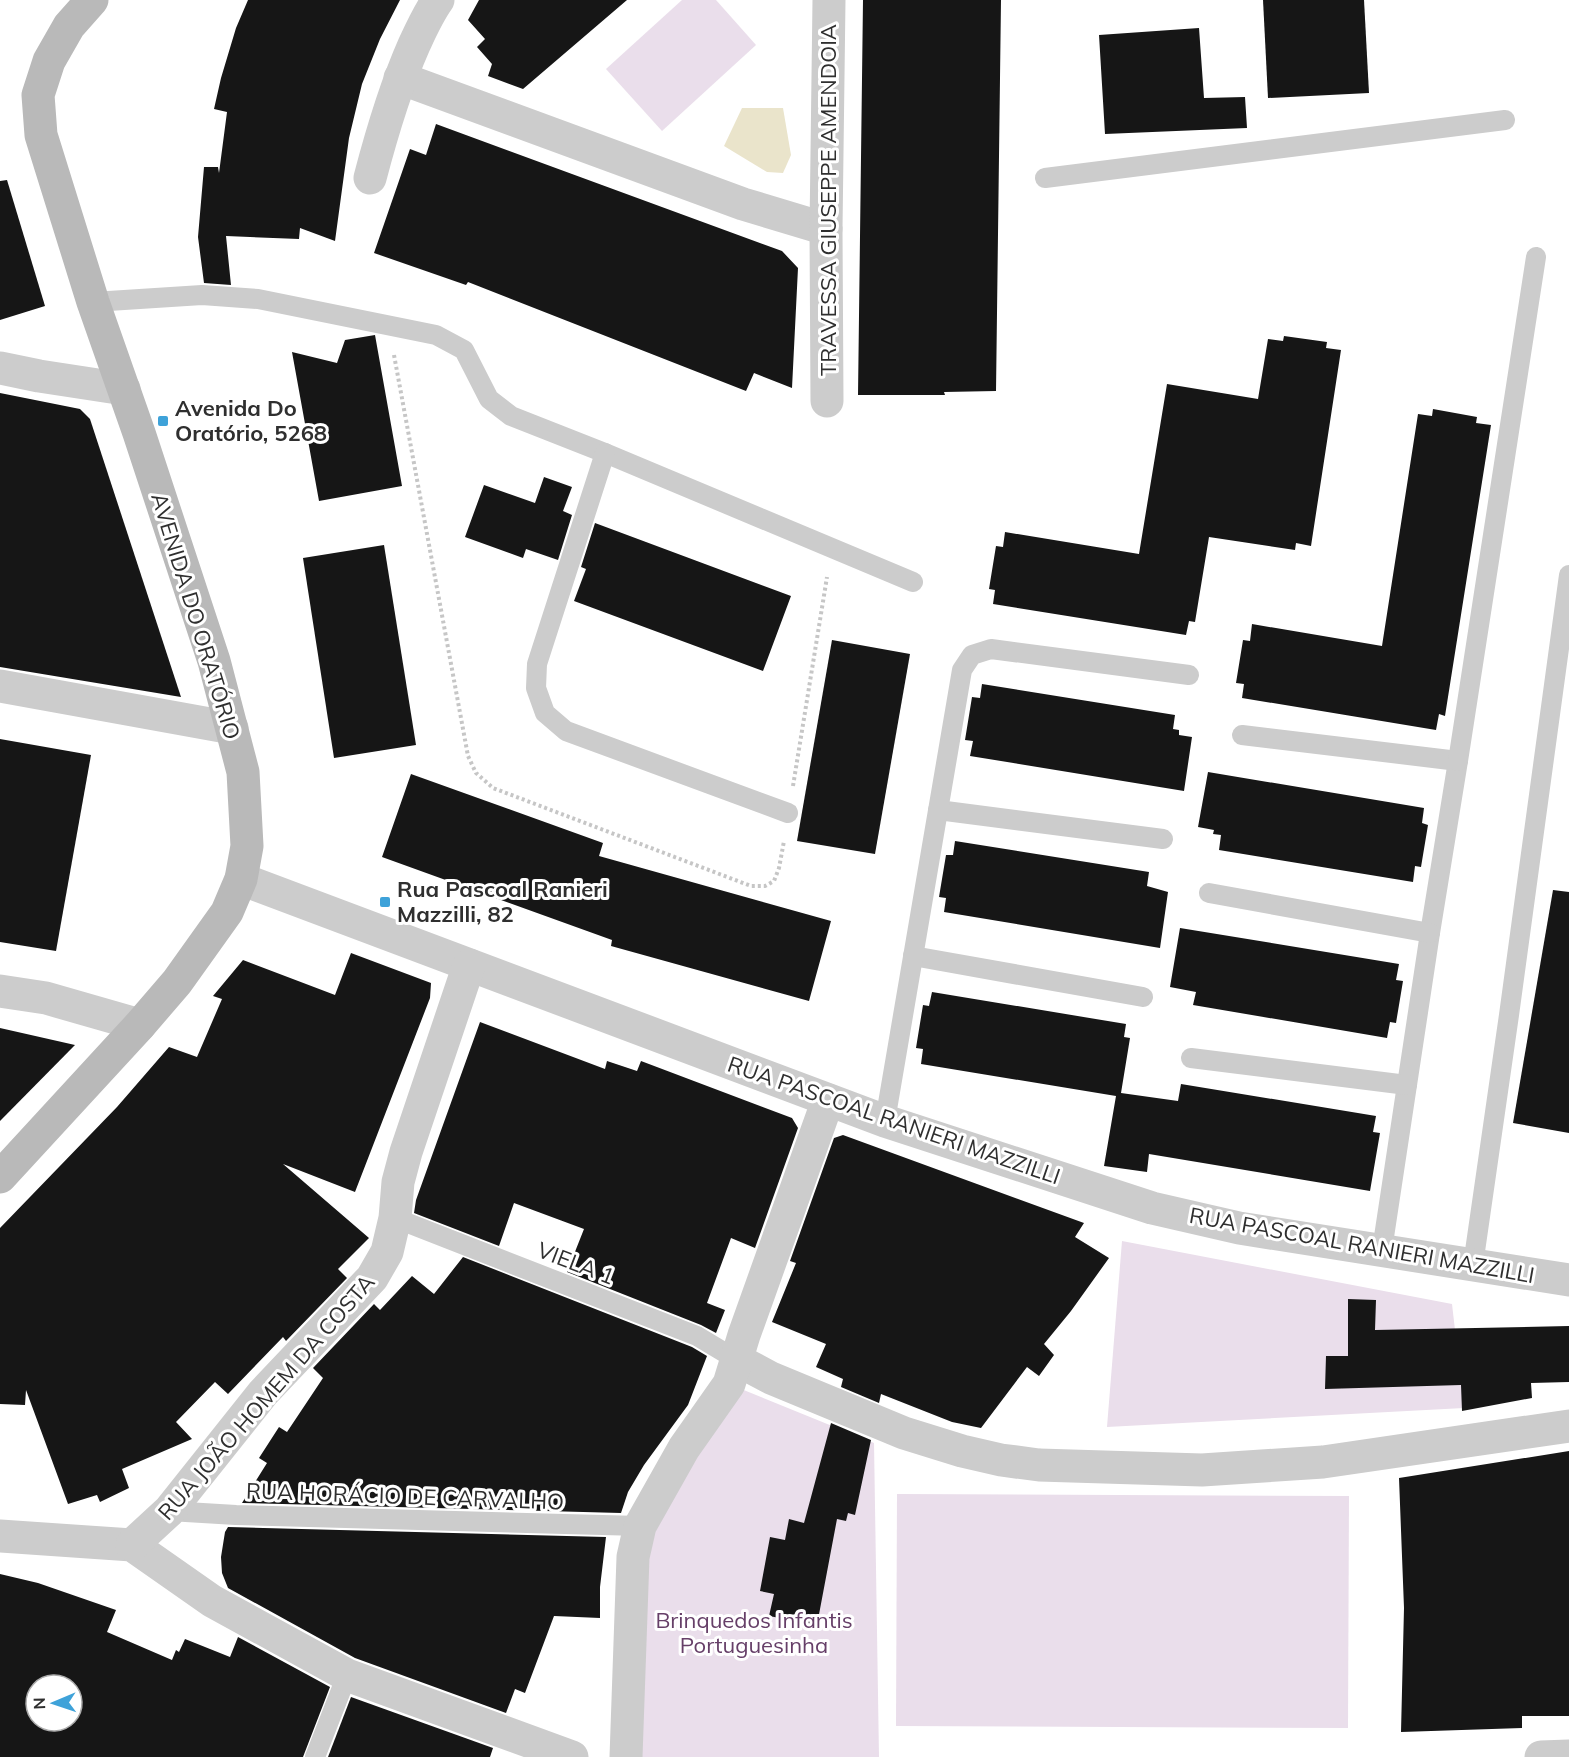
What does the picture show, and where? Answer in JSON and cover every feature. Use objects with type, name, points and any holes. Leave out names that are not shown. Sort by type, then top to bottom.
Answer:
[{"type":"main road","name":"AVENIDA DO ORATÓRIO","points":[[0,1177],[177,982],[227,912],[241,879],[247,846],[243,772],[214,661],[93,302],[41,135],[38,95],[49,61],[69,26],[92,0]]},
{"type":"street","points":[[370,178],[384,123],[400,78],[429,12],[438,0]]},
{"type":"street","name":"TRAVESSA GIUSEPPE AMENDOIA","points":[[827,401],[826,229],[829,0]]},
{"type":"street","points":[[400,78],[743,204],[826,229]]},
{"type":"street","points":[[0,368],[124,389]]},
{"type":"street","points":[[0,686],[232,728]]},
{"type":"street","name":"RUA PASCOAL RANIERI MAZZILLI","points":[[241,879],[885,1121],[1152,1208],[1239,1228],[1569,1280]]},
{"type":"street","name":"RUA JOÃO HOMEM DA COSTA","points":[[132,1545],[169,1511],[263,1393],[372,1278],[387,1252],[395,1218],[398,1182],[406,1152],[469,965]]},
{"type":"street","points":[[0,991],[46,998],[140,1025]]},
{"type":"street","points":[[626,1757],[633,1557],[640,1526],[684,1448],[729,1384],[748,1324],[828,1100]]},
{"type":"street","points":[[737,1360],[771,1378],[904,1433],[963,1451],[1001,1460],[1039,1465],[1202,1470],[1323,1462],[1569,1425]]},
{"type":"street","points":[[0,1536],[132,1545],[213,1601],[347,1675],[572,1757]]},
{"type":"street","points":[[1541,1757],[1569,1756]]},
{"type":"lane","points":[[1045,178],[1505,120]]},
{"type":"lane","points":[[1382,1250],[1536,257]]},
{"type":"lane","points":[[93,302],[202,294],[258,299],[436,335],[464,350],[489,399],[511,416],[913,582]]},
{"type":"lane","points":[[605,453],[537,663],[536,688],[545,713],[566,731],[788,813]]},
{"type":"lane","points":[[1473,1265],[1569,575]]},
{"type":"lane","points":[[885,1121],[962,670],[972,655],[991,649],[1189,675]]},
{"type":"lane","points":[[1242,735],[1458,760]]},
{"type":"lane","points":[[938,810],[1163,839]]},
{"type":"lane","points":[[1209,893],[1430,933]]},
{"type":"lane","points":[[913,956],[1143,997]]},
{"type":"lane","points":[[1191,1058],[1407,1085]]},
{"type":"lane","name":"VIELA 1","points":[[395,1218],[697,1336],[737,1360]]},
{"type":"lane","name":"RUA HORÁCIO DE CARVALHO","points":[[169,1511],[236,1515],[640,1526]]},
{"type":"lane","points":[[315,1757],[347,1675]]},
{"type":"path","points":[[389,325],[468,756],[476,773],[493,788],[751,886],[765,886],[774,881],[779,868],[831,548]]},
{"type":"green space","points":[[682,0],[716,0],[756,45],[662,131],[606,69]]},
{"type":"green space","points":[[1122,1241],[1452,1304],[1464,1408],[1107,1427]]},
{"type":"green space","name":"Brinquedos Infantis Portuguesinha","points":[[729,1384],[874,1443],[879,1757],[626,1757],[633,1574]]},
{"type":"green space","points":[[897,1494],[1349,1496],[1348,1728],[896,1726]]},
{"type":"shaded area","points":[[742,108],[783,108],[791,155],[783,173],[767,172],[724,146]]},
{"type":"building","points":[[248,0],[400,0],[380,39],[362,84],[349,138],[335,241],[300,228],[299,239],[226,236],[231,285],[204,283],[198,237],[204,167],[218,167],[219,173],[227,112],[214,109],[236,28]]},
{"type":"building","points":[[479,0],[627,0],[523,89],[488,76],[492,64],[477,47],[485,39],[468,20]]},
{"type":"building","points":[[863,0],[1001,0],[996,391],[944,392],[945,395],[858,395]]},
{"type":"building","points":[[1263,0],[1364,0],[1369,93],[1268,98]]},
{"type":"building","points":[[1199,28],[1204,98],[1245,97],[1247,128],[1105,134],[1099,35]]},
{"type":"building","points":[[436,124],[782,251],[798,268],[792,388],[754,373],[746,391],[468,282],[466,285],[374,253],[410,149],[426,155]]},
{"type":"building","points":[[7,180],[45,306],[0,320],[0,181]]},
{"type":"building","points":[[375,335],[402,486],[319,501],[292,352],[337,363],[345,340]]},
{"type":"building","points":[[1284,336],[1327,342],[1326,348],[1341,350],[1311,546],[1296,543],[1295,550],[1209,537],[1195,622],[1189,621],[1186,635],[993,604],[995,590],[989,589],[996,546],[1003,547],[1005,532],[1139,554],[1167,384],[1258,399],[1268,339],[1283,341]]},
{"type":"building","points":[[0,393],[80,409],[90,419],[181,697],[0,667]]},
{"type":"building","points":[[1433,409],[1477,417],[1476,423],[1491,425],[1445,716],[1439,714],[1436,730],[1242,698],[1244,684],[1236,683],[1243,640],[1250,641],[1252,624],[1382,646],[1418,414],[1432,416]]},
{"type":"building","points":[[544,477],[572,487],[563,511],[572,515],[558,560],[526,549],[523,558],[465,537],[484,485],[535,503]]},
{"type":"building","points":[[595,523],[791,596],[763,671],[574,601],[586,569],[581,567]]},
{"type":"building","points":[[384,545],[416,745],[334,758],[303,558]]},
{"type":"building","points":[[832,640],[910,654],[875,854],[797,841]]},
{"type":"building","points":[[982,684],[1175,715],[1173,729],[1179,730],[1179,735],[1192,737],[1184,791],[970,756],[973,741],[965,740],[972,697],[980,698]]},
{"type":"building","points":[[0,739],[91,755],[56,951],[0,942]]},
{"type":"building","points":[[1208,772],[1424,808],[1422,823],[1428,825],[1421,867],[1415,866],[1413,882],[1219,850],[1221,835],[1213,834],[1214,830],[1198,827]]},
{"type":"building","points":[[411,774],[603,843],[599,856],[831,921],[809,1001],[611,946],[612,940],[382,857]]},
{"type":"building","points":[[955,841],[1149,872],[1147,886],[1168,892],[1160,948],[944,912],[946,898],[939,897],[946,855],[953,855]]},
{"type":"building","points":[[1553,890],[1569,892],[1569,1133],[1513,1123]]},
{"type":"building","points":[[1180,928],[1399,964],[1396,980],[1403,981],[1396,1023],[1390,1022],[1387,1038],[1193,1005],[1196,992],[1170,987]]},
{"type":"building","points":[[351,953],[431,983],[430,998],[355,1192],[283,1164],[369,1238],[338,1269],[347,1278],[286,1341],[283,1337],[228,1394],[215,1382],[176,1422],[192,1439],[122,1469],[129,1488],[100,1502],[97,1495],[68,1504],[26,1390],[25,1405],[0,1404],[0,1228],[117,1107],[169,1047],[197,1057],[222,999],[213,996],[243,960],[335,995]]},
{"type":"building","points":[[932,992],[1126,1024],[1124,1037],[1130,1038],[1121,1093],[1178,1101],[1181,1084],[1376,1116],[1373,1132],[1380,1133],[1370,1191],[1149,1154],[1147,1172],[1104,1166],[1116,1096],[921,1064],[923,1049],[916,1048],[923,1005],[929,1006]]},
{"type":"building","points":[[480,1022],[605,1069],[607,1061],[637,1071],[641,1061],[792,1118],[798,1128],[755,1248],[731,1238],[707,1303],[725,1310],[716,1333],[567,1272],[584,1229],[514,1203],[499,1246],[414,1213],[416,1200]]},
{"type":"building","points":[[0,1028],[75,1045],[0,1121]]},
{"type":"building","points":[[843,1135],[1084,1223],[1075,1237],[1109,1258],[1044,1344],[1054,1355],[1039,1376],[1027,1367],[981,1428],[952,1422],[881,1394],[879,1403],[841,1387],[843,1379],[816,1367],[826,1344],[772,1322],[796,1263],[790,1261],[834,1138]]},
{"type":"building","points":[[463,1257],[692,1347],[707,1356],[688,1405],[644,1465],[628,1492],[621,1513],[242,1503],[267,1463],[259,1458],[279,1427],[287,1432],[323,1378],[313,1368],[374,1304],[380,1310],[412,1276],[434,1294]]},
{"type":"building","points":[[1348,1299],[1376,1300],[1375,1330],[1569,1326],[1569,1382],[1531,1383],[1532,1398],[1462,1411],[1461,1385],[1325,1389],[1326,1356],[1348,1356]]},
{"type":"building","points":[[831,1423],[871,1440],[855,1515],[848,1513],[846,1521],[837,1519],[817,1625],[769,1616],[774,1594],[760,1591],[770,1537],[785,1540],[789,1519],[804,1523]]},
{"type":"building","points":[[1569,1451],[1569,1716],[1522,1716],[1522,1728],[1401,1732],[1404,1608],[1399,1478]]},
{"type":"building","points":[[228,1527],[606,1537],[600,1587],[600,1618],[554,1616],[525,1693],[515,1689],[506,1713],[355,1658],[228,1588],[222,1573],[221,1557]]},
{"type":"building","points":[[0,1574],[38,1583],[116,1610],[107,1632],[172,1660],[176,1650],[179,1652],[185,1639],[230,1657],[238,1637],[330,1687],[303,1757],[0,1757]]},
{"type":"building","points":[[351,1697],[493,1748],[490,1757],[328,1757]]},
{"type":"place","name":"Avenida Do Oratório, 5268","points":[[163,421]]},
{"type":"place","name":"Rua Pascoal Ranieri Mazzilli, 82","points":[[385,902]]}]
